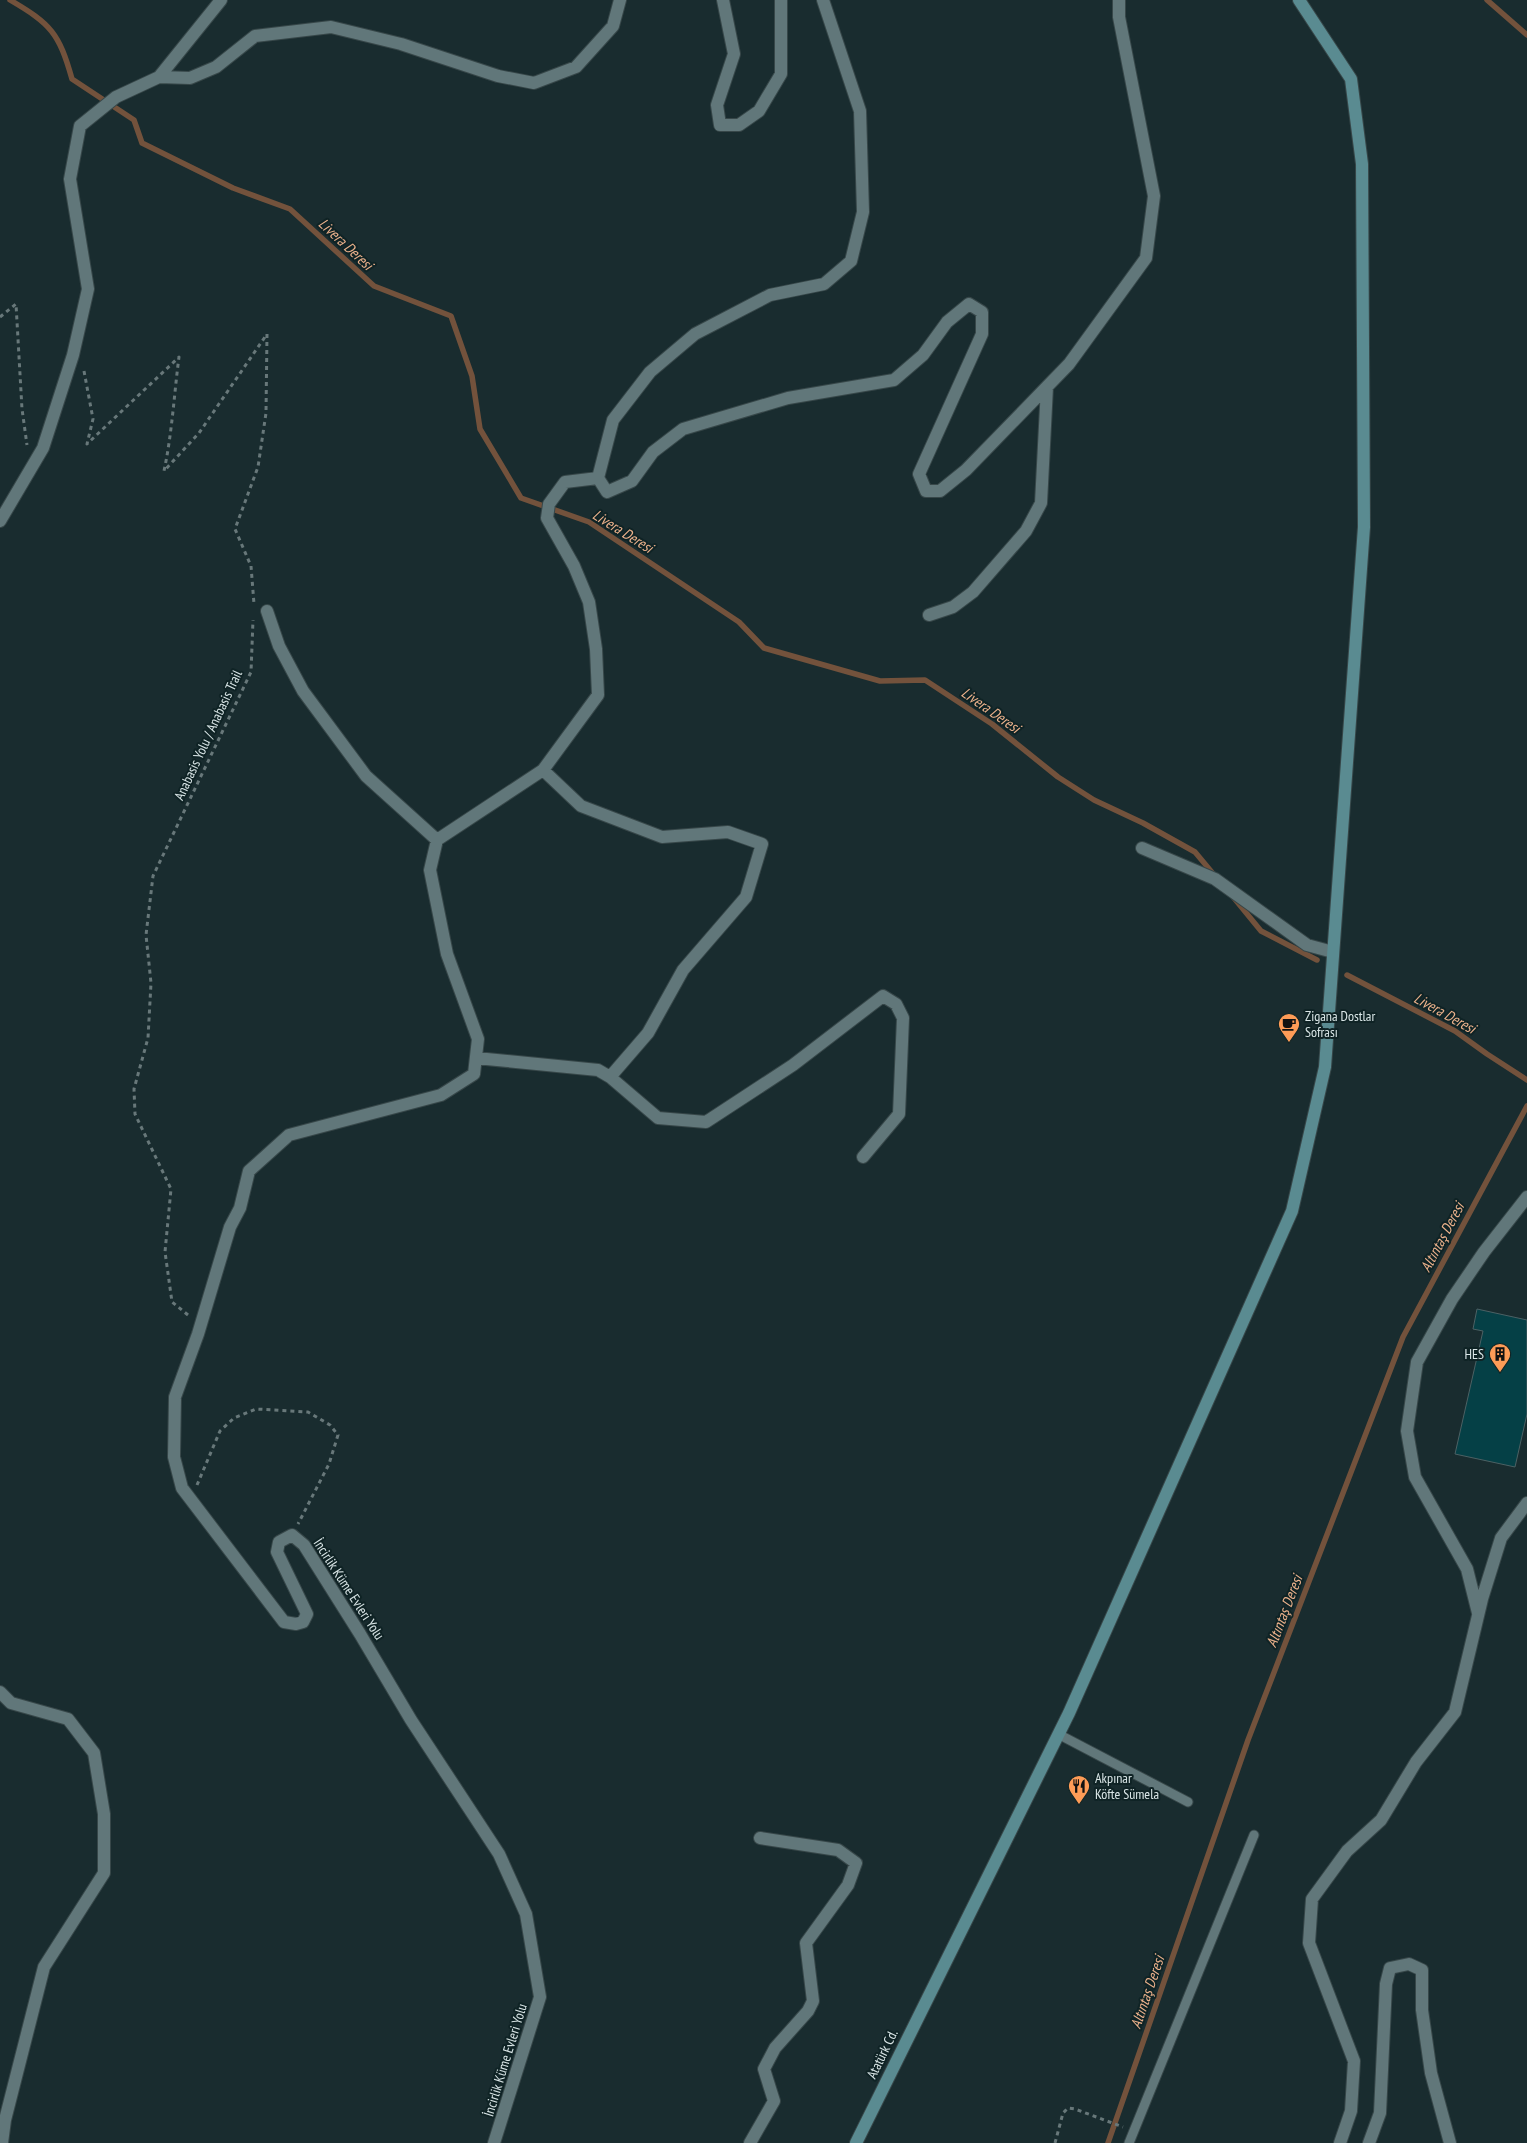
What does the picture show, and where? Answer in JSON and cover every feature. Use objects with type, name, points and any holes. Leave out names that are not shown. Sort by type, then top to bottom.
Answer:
[{"type":"main road","name":"Atatürk Cd.","points":[[856,2143],[1058,1734],[1292,1211],[1325,1067],[1364,527],[1362,164],[1351,79],[1299,0]]},
{"type":"street","points":[[0,521],[43,448],[74,355],[88,289],[70,179],[80,126],[116,97],[159,77],[221,0]]},
{"type":"street","points":[[159,77],[190,78],[216,67],[255,36],[331,27],[401,44],[498,76],[534,83],[576,67],[613,26],[620,0]]},
{"type":"street","points":[[723,0],[734,54],[717,105],[720,125],[738,125],[759,111],[781,74],[781,0]]},
{"type":"street","points":[[823,0],[860,112],[863,212],[851,261],[824,284],[770,295],[694,334],[650,372],[613,420],[598,478],[607,492],[632,481],[652,452],[683,429],[788,398],[894,380],[923,355],[947,322],[968,304],[982,312],[982,334],[919,474],[926,491],[940,491],[966,470],[1069,364],[1146,258],[1154,196],[1119,17],[1119,0]]},
{"type":"street","points":[[929,615],[953,607],[973,592],[1026,531],[1041,503],[1047,386]]},
{"type":"street","points":[[598,478],[565,482],[549,504],[547,512],[547,518],[574,566],[589,602],[596,649],[598,696],[543,770],[437,840],[430,870],[447,954],[478,1039],[476,1058],[598,1070],[610,1077],[658,1118],[706,1122],[793,1065],[882,996],[896,1004],[903,1018],[899,1114],[864,1157]]},
{"type":"street","points":[[260,610],[303,691],[366,776],[437,840]]},
{"type":"street","points":[[543,770],[580,806],[662,837],[728,832],[762,844],[746,897],[683,970],[648,1032],[610,1077]]},
{"type":"street","points":[[1142,848],[1215,879],[1307,945],[1333,952]]},
{"type":"street","name":"İncirlik Küme Evleri Yolu","points":[[476,1058],[474,1074],[440,1095],[289,1135],[250,1171],[243,1199],[230,1227],[196,1340],[175,1397],[174,1457],[182,1488],[284,1622],[296,1624],[303,1622],[306,1614],[276,1552],[279,1542],[292,1535],[304,1545],[360,1634],[410,1720],[499,1854],[526,1914],[540,1997],[494,2143]]},
{"type":"street","points":[[1478,1615],[1467,1569],[1415,1477],[1407,1431],[1417,1362],[1452,1299],[1484,1252],[1527,1198]]},
{"type":"street","points":[[1340,2143],[1351,2111],[1354,2061],[1310,1943],[1312,1899],[1347,1851],[1381,1820],[1416,1762],[1455,1712],[1478,1615],[1501,1538],[1527,1502]]},
{"type":"street","points":[[0,1692],[11,1702],[68,1718],[94,1753],[104,1814],[104,1872],[44,1967],[5,2120],[2,2143]]},
{"type":"street","points":[[750,2143],[774,2101],[764,2069],[776,2048],[808,2011],[813,2000],[806,1943],[848,1885],[856,1863],[838,1850],[760,1838]]},
{"type":"street","points":[[1369,2143],[1380,2113],[1386,1984],[1390,1968],[1409,1964],[1422,1970],[1422,2010],[1430,2064],[1450,2143]]},
{"type":"lane","points":[[1058,1734],[1188,1802]]},
{"type":"lane","points":[[1129,2143],[1254,1835]]},
{"type":"path","points":[[0,317],[16,304],[22,409],[27,448]]},
{"type":"path","points":[[79,376],[84,367],[92,419],[87,444],[180,357],[170,444],[164,471],[199,433],[267,334],[266,413],[258,467],[235,529],[251,566],[254,592],[260,610]]},
{"type":"path","name":"Anabasis Yolu / Anabasis Trail","points":[[196,1340],[193,1325],[188,1315],[172,1302],[165,1252],[171,1189],[135,1114],[134,1089],[148,1038],[151,983],[146,935],[152,876],[252,672],[253,619]]},
{"type":"path","points":[[1055,2143],[1063,2113],[1068,2108],[1133,2131]]},
{"type":"building","name":"HES","points":[[1477,1309],[1527,1320],[1527,1414],[1515,1467],[1455,1454],[1483,1331],[1473,1329]]},
{"type":"waterway","name":"Livera Deresi","points":[[10,0],[35,16],[52,31],[63,51],[72,79],[134,120],[142,143],[233,188],[290,209],[374,286],[451,316],[472,376],[480,429],[521,498],[589,522],[739,622],[764,648],[880,681],[925,680],[992,724],[1058,777],[1094,800],[1143,823],[1195,852],[1215,876]]},
{"type":"waterway","name":"Altıntaş Deresi","points":[[1487,0],[1527,35]]},
{"type":"waterway","name":"Livera Deresi","points":[[1234,898],[1261,931],[1317,960]]},
{"type":"waterway","name":"Livera Deresi","points":[[1347,975],[1455,1031],[1527,1080]]},
{"type":"waterway","name":"Altıntaş Deresi","points":[[1108,2143],[1248,1740],[1403,1337],[1527,1106]]},
{"type":"place","name":"Zigana Dostlar Sofrası","points":[[1289,1043]]},
{"type":"place","name":"HES","points":[[1500,1373]]},
{"type":"place","name":"Akpınar Köfte Sümela","points":[[1079,1805]]}]
